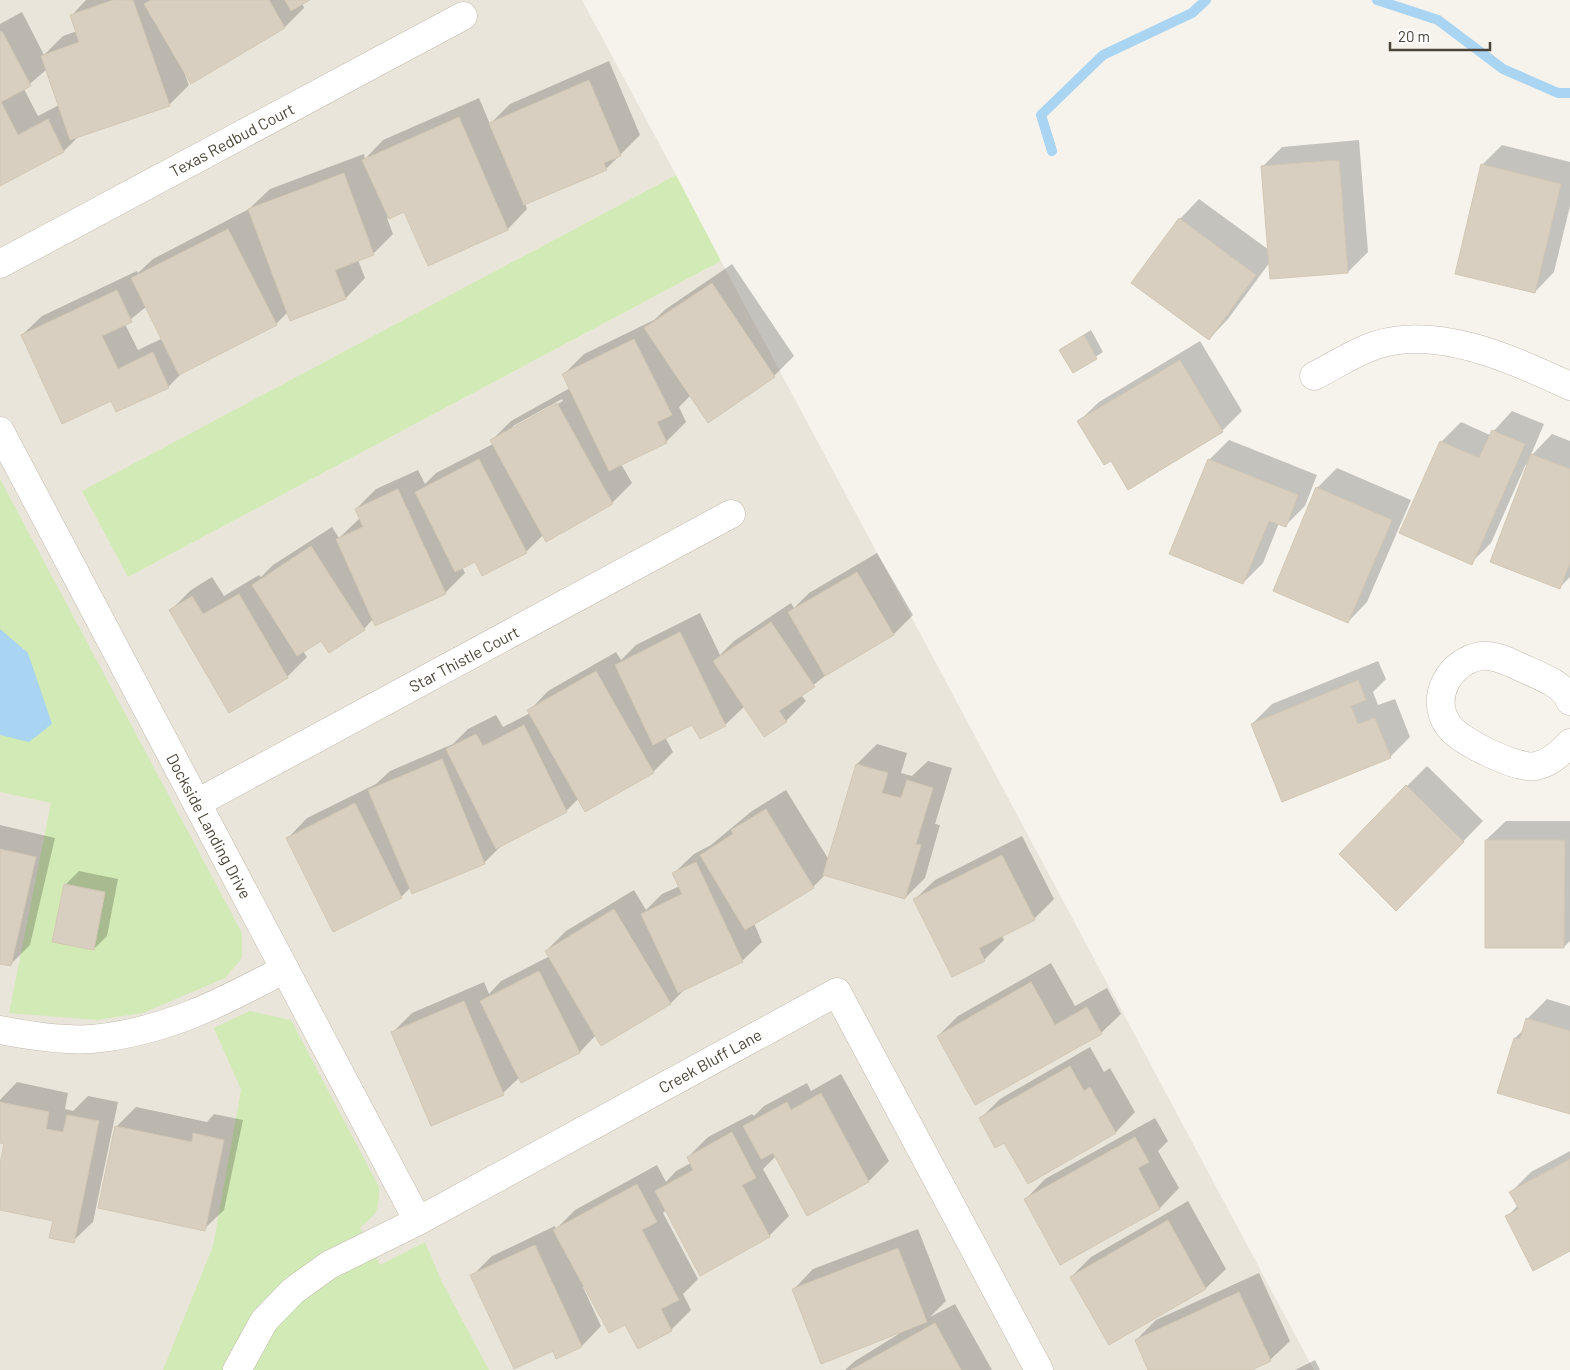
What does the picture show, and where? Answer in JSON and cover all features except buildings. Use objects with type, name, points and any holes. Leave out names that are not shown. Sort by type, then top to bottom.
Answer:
[{"type":"street","name":"Texas Redbud Court","points":[[0,264],[463,16]]},
{"type":"street","points":[[1314,376],[1375,345],[1413,338],[1471,347],[1524,365],[1570,386]]},
{"type":"street","name":"Dockside Landing Drive","points":[[0,431],[418,1221]]},
{"type":"street","name":"Star Thistle Court","points":[[197,803],[731,514]]},
{"type":"street","points":[[1570,698],[1551,682],[1505,660],[1482,656],[1460,663],[1445,680],[1440,703],[1448,725],[1464,740],[1511,762],[1534,766],[1555,759],[1570,743]]},
{"type":"street","points":[[0,1030],[90,1039],[159,1027],[224,1001],[285,968]]},
{"type":"street","name":"Creek Bluff Lane","points":[[237,1370],[264,1321],[293,1292],[329,1265],[418,1221],[837,992],[1039,1370]]},
{"type":"shaded area","points":[[0,0],[582,0],[676,175],[83,491],[128,577],[721,261],[1314,1370],[0,1370]]},
{"type":"green space","points":[[676,175],[721,261],[128,577],[82,491]]},
{"type":"green space","points":[[0,479],[242,933],[242,958],[225,978],[143,1013],[97,1020],[9,1013],[51,803],[0,792]]},
{"type":"green space","points":[[250,1011],[291,1020],[379,1187],[378,1206],[371,1218],[360,1227],[380,1265],[425,1242],[442,1282],[489,1370],[163,1370],[213,1246],[241,1090],[214,1028]]},
{"type":"water","points":[[0,629],[28,653],[52,724],[29,742],[0,735]]},
{"type":"waterway","points":[[1052,151],[1041,115],[1103,55],[1192,13],[1206,0]]},
{"type":"waterway","points":[[1377,0],[1438,20],[1503,69],[1558,93],[1570,93]]}]
